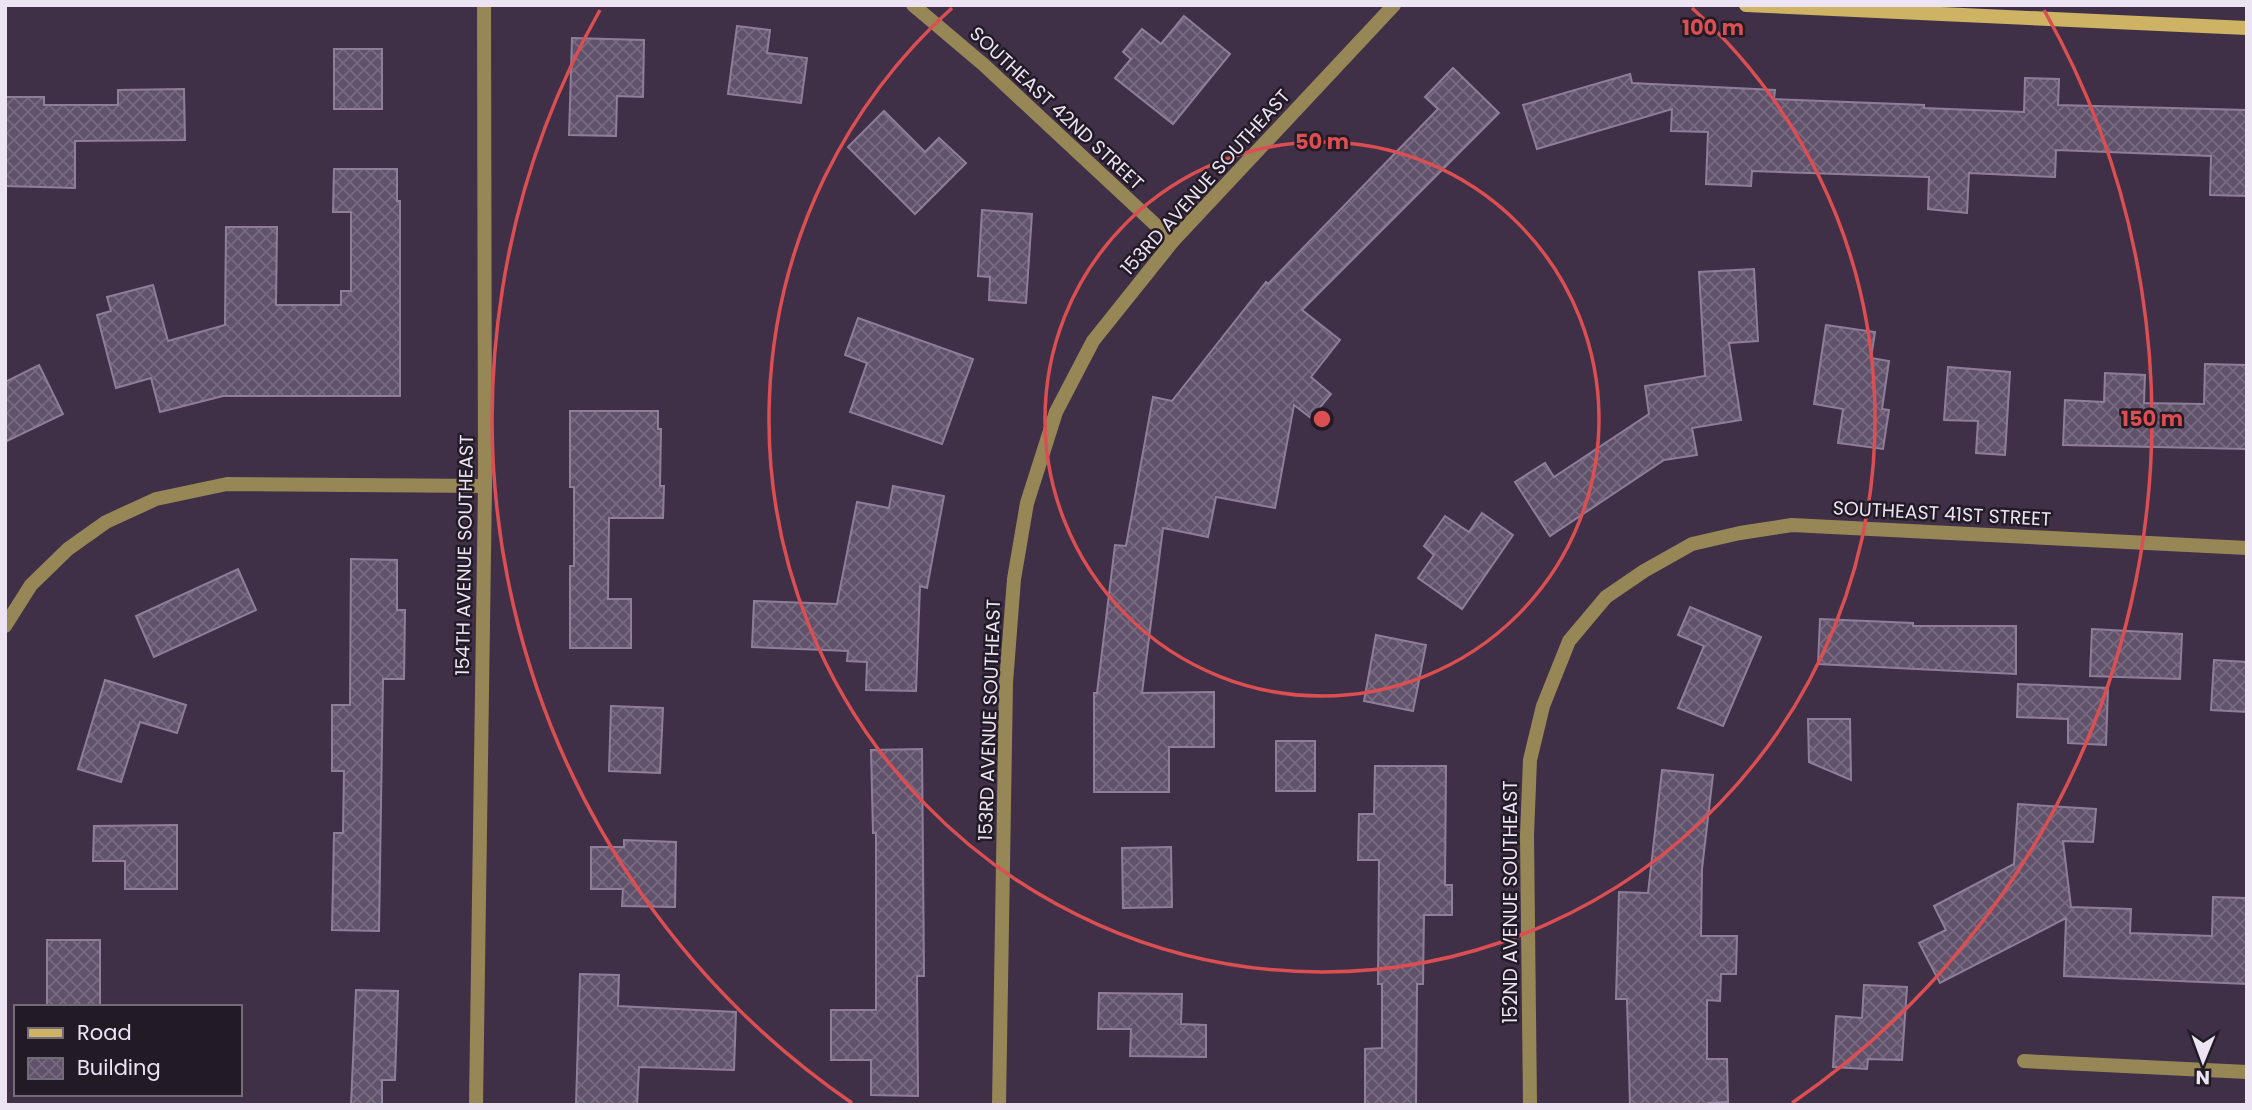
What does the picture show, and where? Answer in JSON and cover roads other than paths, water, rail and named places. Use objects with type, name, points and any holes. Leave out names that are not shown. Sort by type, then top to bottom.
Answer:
[{"type":"main road","points":[[1746,5],[2247,28]]},
{"type":"street","name":"154TH AVENUE SOUTHEAST","points":[[476,1105],[485,486],[484,5]]},
{"type":"street","name":"SOUTHEAST 42ND STREET","points":[[914,5],[984,65],[1173,241]]},
{"type":"street","name":"153RD AVENUE SOUTHEAST","points":[[999,1105],[1006,682],[1014,579],[1027,503],[1056,412],[1093,341],[1173,241],[1394,5]]},
{"type":"street","points":[[5,626],[31,585],[68,549],[106,522],[156,499],[226,484],[485,486]]},
{"type":"street","name":"SOUTHEAST 41ST STREET","points":[[1644,571],[1692,544],[1792,525],[2247,548]]},
{"type":"street","name":"152ND AVENUE SOUTHEAST","points":[[1530,1105],[1527,835],[1530,760],[1542,706],[1569,641],[1606,597],[1644,571]]},
{"type":"street","points":[[2024,1061],[2247,1072]]}]
